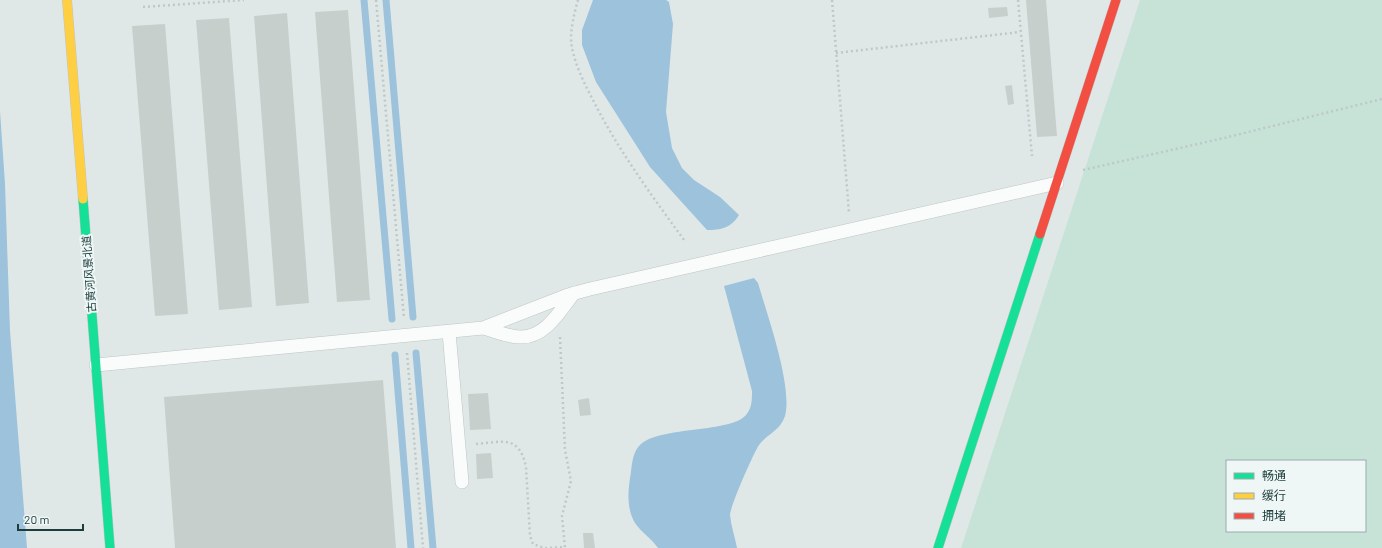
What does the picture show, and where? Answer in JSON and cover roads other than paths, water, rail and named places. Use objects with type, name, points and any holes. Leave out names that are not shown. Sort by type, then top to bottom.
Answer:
[{"type":"street","name":"古黄河风景北道","points":[[67,0],[110,548]]},
{"type":"street","points":[[938,548],[1116,0]]},
{"type":"lane","points":[[96,365],[483,328],[574,293],[850,230],[1058,179]]},
{"type":"lane","points":[[483,328],[520,337],[533,335],[543,330],[559,313],[574,293]]},
{"type":"lane","points":[[449,332],[462,482]]},
{"type":"water","points":[[593,0],[666,0],[669,2],[673,24],[666,112],[672,148],[682,168],[694,180],[720,197],[739,215],[733,223],[721,229],[707,230],[650,167],[596,82],[582,45],[582,30]]},
{"type":"water","points":[[0,111],[5,184],[10,331],[27,548],[0,548]]},
{"type":"water","points":[[754,278],[758,283],[778,350],[787,403],[785,416],[777,429],[762,441],[756,450],[731,510],[731,523],[737,548],[658,548],[637,526],[630,511],[629,492],[633,457],[638,447],[651,438],[664,434],[726,425],[738,421],[746,415],[751,404],[752,391],[724,286]]},
{"type":"waterway","points":[[364,0],[392,319]]},
{"type":"waterway","points":[[386,0],[413,317]]},
{"type":"waterway","points":[[416,353],[433,548]]},
{"type":"waterway","points":[[395,355],[411,548]]}]
